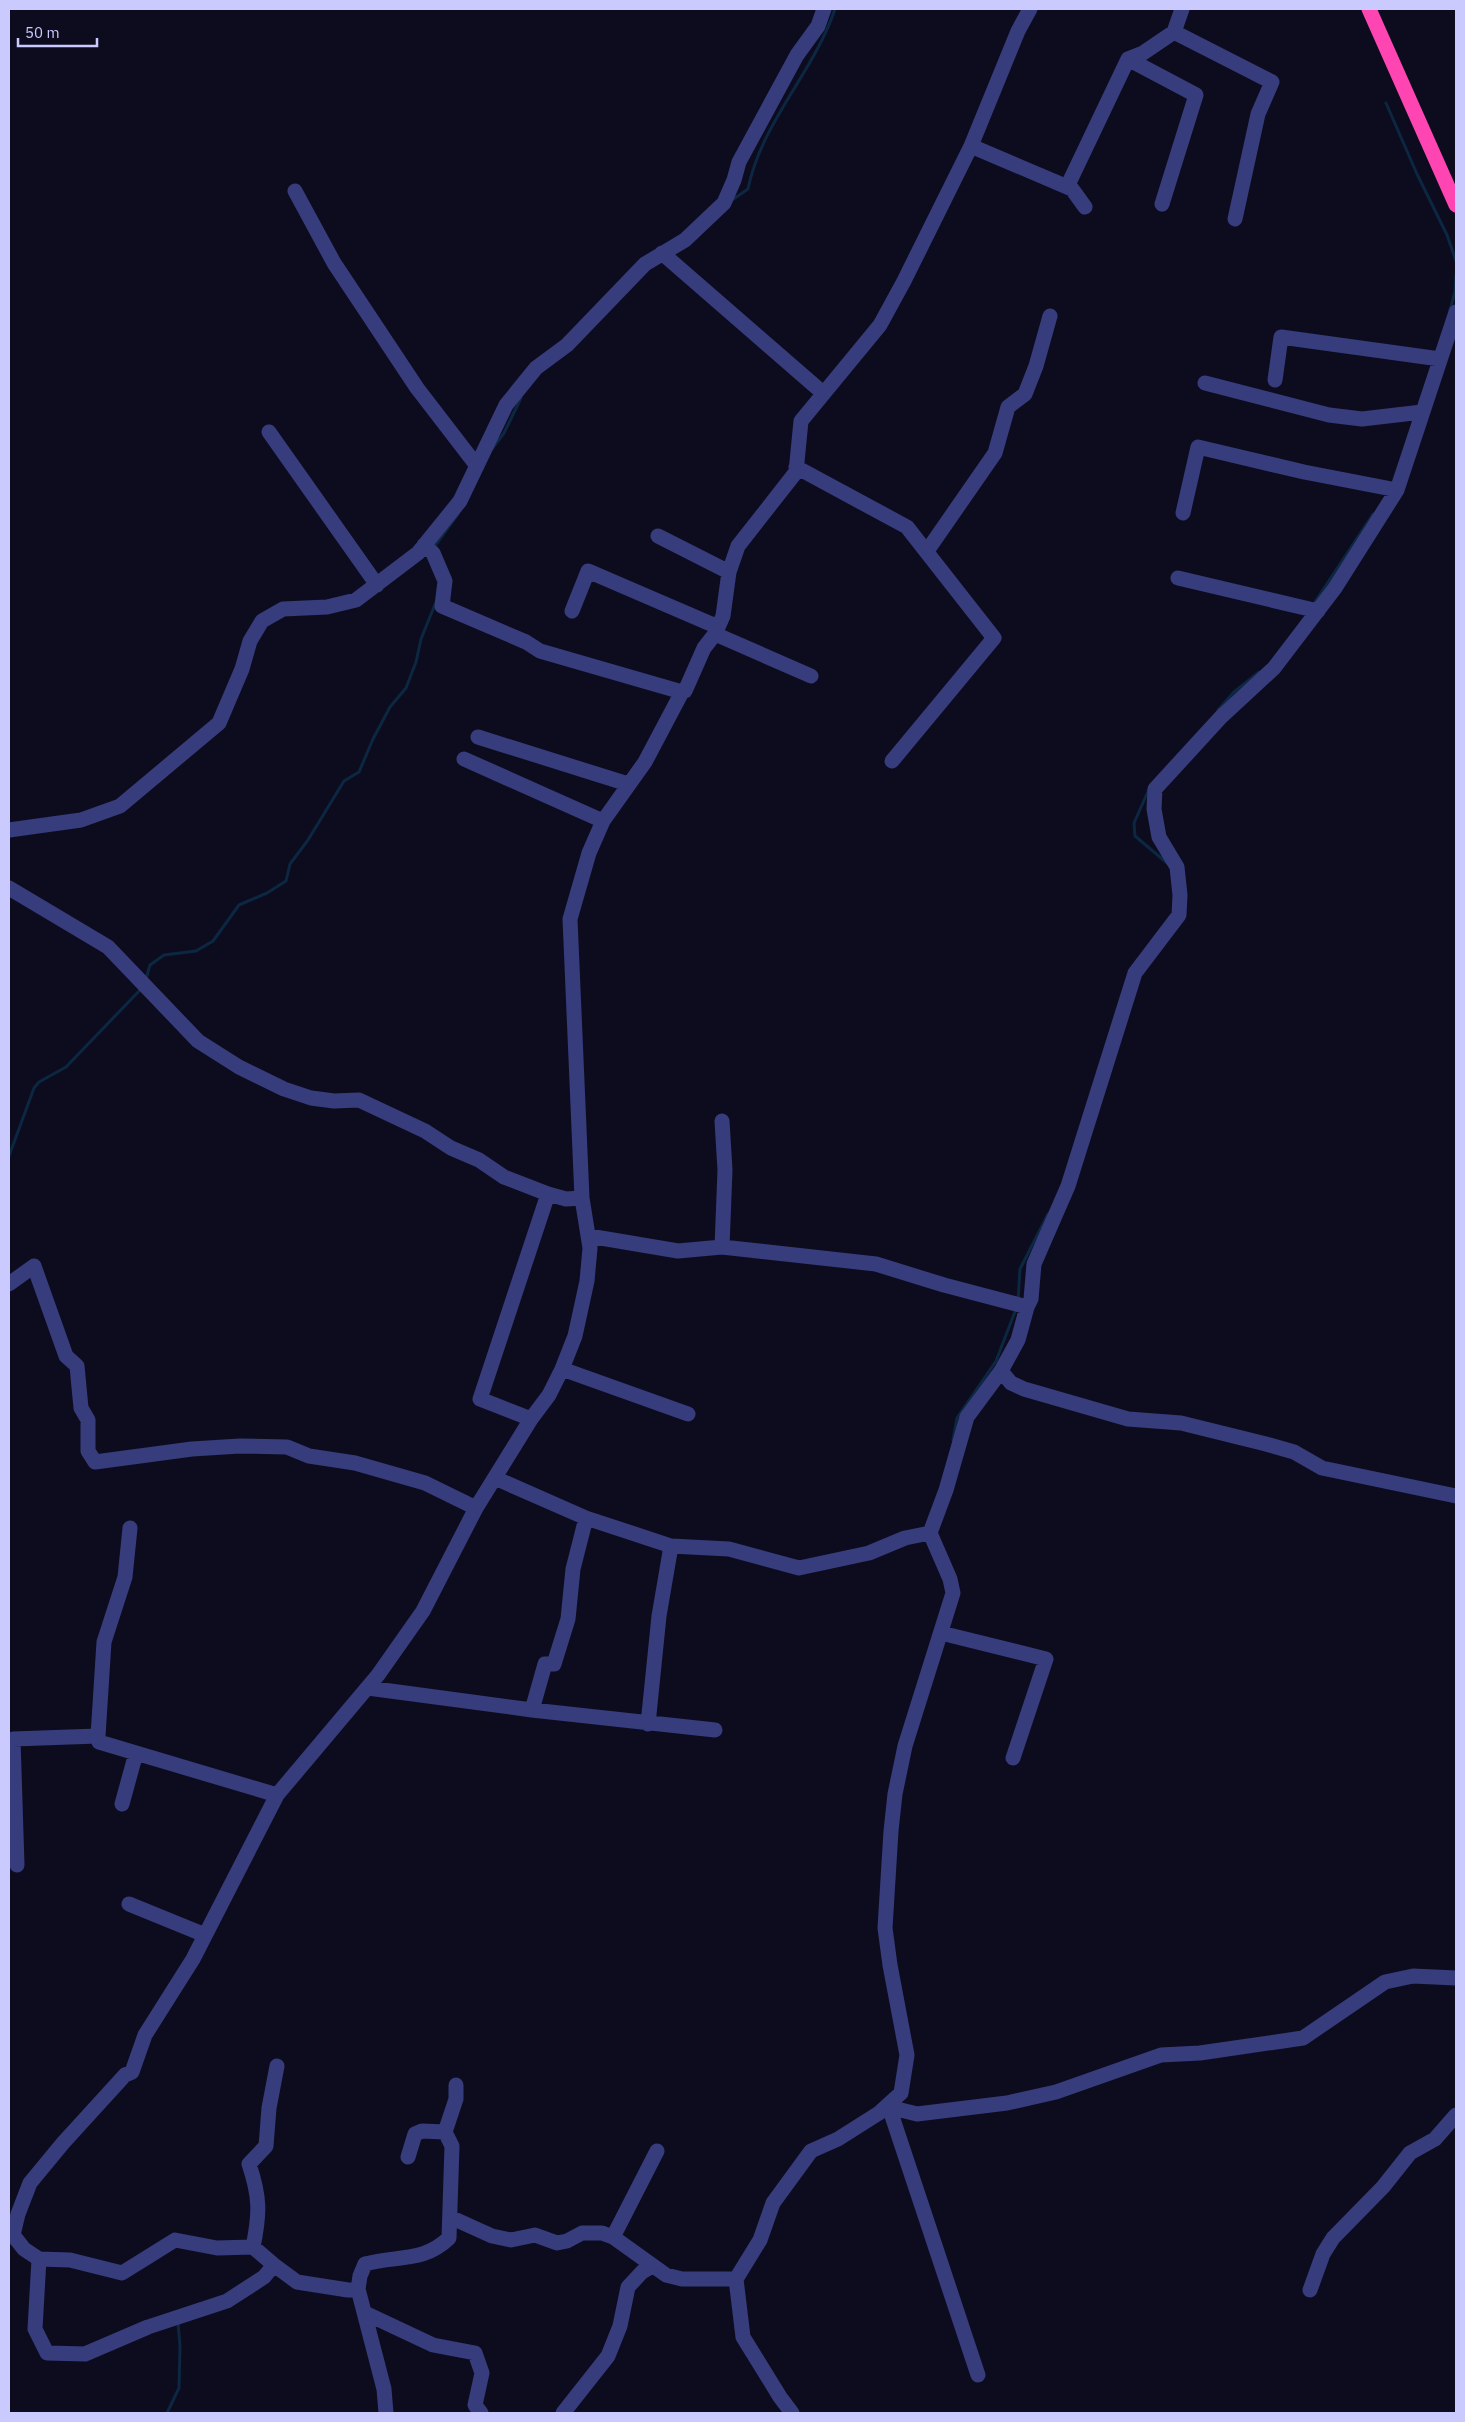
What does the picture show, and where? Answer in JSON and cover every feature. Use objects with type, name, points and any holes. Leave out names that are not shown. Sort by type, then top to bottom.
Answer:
[{"type":"highway","points":[[1369,9],[1456,205]]},
{"type":"street","points":[[9,830],[81,820],[120,806],[219,723],[242,669],[250,641],[262,622],[283,609],[326,607],[356,600],[418,553],[460,500],[506,405],[536,368],[567,345],[645,264],[685,240],[724,203],[739,162],[797,55],[818,26],[824,9]]},
{"type":"street","points":[[358,2288],[348,2290],[297,2282],[253,2247],[217,2248],[175,2240],[122,2273],[70,2260],[39,2259],[24,2249],[14,2235],[18,2214],[30,2183],[69,2136],[125,2075],[132,2072],[145,2035],[192,1959],[277,1795],[368,1688],[423,1611],[476,1508],[531,1419],[549,1395],[562,1369],[575,1336],[587,1281],[590,1248],[582,1198],[570,919],[589,853],[603,821],[645,762],[682,692],[685,691],[704,648],[716,631],[723,616],[729,572],[738,546],[796,472],[801,421],[880,324],[918,256],[971,146],[1018,31],[1030,9]]},
{"type":"street","points":[[1067,187],[1128,59],[1143,53],[1174,32],[1182,9]]},
{"type":"street","points":[[1174,32],[1272,82],[1258,114],[1234,219]]},
{"type":"street","points":[[1128,59],[1196,95],[1162,204]]},
{"type":"street","points":[[971,146],[1072,189],[1085,207]]},
{"type":"street","points":[[295,191],[334,263],[417,388],[477,466]]},
{"type":"street","points":[[662,253],[823,393]]},
{"type":"street","points":[[792,2413],[743,2337],[736,2278],[760,2240],[773,2203],[811,2151],[838,2139],[889,2106],[901,2093],[908,2055],[890,1965],[885,1928],[895,1794],[905,1746],[952,1593],[950,1579],[930,1533],[946,1490],[967,1417],[1001,1371],[1018,1340],[1031,1299],[1034,1264],[1068,1186],[1135,973],[1179,915],[1180,896],[1177,867],[1159,837],[1154,809],[1155,789],[1221,717],[1274,668],[1318,611],[1397,490],[1456,312]]},
{"type":"street","points":[[927,552],[995,453],[1008,407],[1025,394],[1036,366],[1050,316]]},
{"type":"street","points":[[1275,380],[1281,337],[1440,359]]},
{"type":"street","points":[[1205,383],[1330,415],[1362,419],[1422,412]]},
{"type":"street","points":[[269,432],[377,585]]},
{"type":"street","points":[[1183,513],[1198,447],[1348,482],[1397,490]]},
{"type":"street","points":[[796,467],[907,526],[994,638],[892,761]]},
{"type":"street","points":[[658,536],[729,572]]},
{"type":"street","points":[[424,546],[433,553],[445,581],[442,606],[518,638],[540,651],[682,692]]},
{"type":"street","points":[[572,611],[588,571],[811,676]]},
{"type":"street","points":[[1178,578],[1318,611]]},
{"type":"street","points":[[478,737],[628,784]]},
{"type":"street","points":[[464,759],[603,821]]},
{"type":"street","points":[[9,888],[108,947],[198,1041],[239,1067],[284,1089],[311,1098],[334,1101],[359,1100],[426,1131],[451,1148],[479,1160],[504,1177],[566,1199],[582,1198]]},
{"type":"street","points":[[722,1121],[724,1170],[722,1247]]},
{"type":"street","points":[[531,1419],[480,1399],[548,1194]]},
{"type":"street","points":[[589,1236],[678,1251],[722,1247],[876,1264],[944,1286],[1027,1307]]},
{"type":"street","points":[[9,1284],[34,1266],[66,1356],[77,1366],[81,1408],[88,1420],[88,1451],[95,1462],[192,1449],[240,1446],[287,1447],[309,1456],[355,1463],[425,1483],[476,1508]]},
{"type":"street","points":[[562,1369],[688,1414]]},
{"type":"street","points":[[1001,1371],[1011,1383],[1024,1389],[1128,1419],[1181,1423],[1294,1452],[1322,1468],[1456,1496]]},
{"type":"street","points":[[495,1478],[586,1518],[671,1546],[728,1549],[799,1568],[869,1553],[905,1538],[930,1533]]},
{"type":"street","points":[[532,1710],[545,1664],[554,1664],[568,1619],[573,1570],[586,1518]]},
{"type":"street","points":[[130,1528],[125,1577],[104,1642],[99,1742],[277,1795]]},
{"type":"street","points":[[648,1724],[659,1616],[671,1546]]},
{"type":"street","points":[[941,1633],[1046,1659],[1013,1758]]},
{"type":"street","points":[[368,1688],[532,1710],[715,1730]]},
{"type":"street","points":[[17,1865],[12,1804],[13,1739],[98,1736]]},
{"type":"street","points":[[122,1804],[136,1752]]},
{"type":"street","points":[[129,1904],[205,1935]]},
{"type":"street","points":[[889,2106],[917,2114],[1007,2103],[1056,2092],[1161,2055],[1209,2052],[1303,2038],[1385,1982],[1414,1976],[1456,1978]]},
{"type":"street","points":[[253,2247],[260,2217],[256,2185],[249,2164],[266,2146],[269,2108],[277,2066]]},
{"type":"street","points":[[386,2413],[384,2389],[358,2288],[360,2276],[365,2264],[423,2255],[438,2249],[449,2238],[452,2146],[445,2132],[456,2099],[456,2085]]},
{"type":"street","points":[[889,2106],[978,2375]]},
{"type":"street","points":[[1310,2290],[1323,2254],[1333,2238],[1383,2187],[1410,2153],[1435,2139],[1456,2115]]},
{"type":"street","points":[[408,2157],[415,2134],[422,2131],[445,2132]]},
{"type":"street","points":[[613,2237],[657,2152]]},
{"type":"street","points":[[450,2217],[492,2236],[511,2240],[535,2235],[557,2242],[567,2241],[582,2233],[602,2233],[613,2237],[666,2275],[682,2279],[736,2278]]},
{"type":"street","points":[[39,2259],[35,2329],[47,2354],[85,2354],[148,2327],[227,2301],[264,2277],[274,2265]]},
{"type":"street","points":[[562,2413],[608,2356],[620,2326],[628,2287],[642,2272],[652,2266]]},
{"type":"street","points":[[364,2313],[432,2345],[475,2353],[482,2374],[475,2404],[481,2413]]},
{"type":"waterway","points":[[732,200],[748,189],[764,142],[826,32],[835,9]]},
{"type":"waterway","points":[[1386,103],[1417,174],[1447,235],[1456,261]]},
{"type":"waterway","points":[[1450,310],[1455,292],[1456,275]]},
{"type":"waterway","points":[[492,449],[504,433],[521,398]]},
{"type":"waterway","points":[[434,547],[458,514]]},
{"type":"waterway","points":[[1313,605],[1373,514]]},
{"type":"waterway","points":[[146,979],[150,965],[164,955],[196,951],[213,941],[239,905],[267,893],[286,881],[290,864],[308,840],[344,781],[359,772],[373,739],[390,707],[406,688],[416,662],[421,639],[436,602]]},
{"type":"waterway","points":[[1218,710],[1234,692],[1259,672]]},
{"type":"waterway","points":[[1149,789],[1134,823],[1135,836],[1167,863]]},
{"type":"waterway","points":[[9,1156],[34,1088],[39,1082],[66,1067],[141,989]]},
{"type":"waterway","points":[[1018,1301],[1020,1269],[1048,1214]]},
{"type":"waterway","points":[[953,1440],[957,1418],[996,1361],[1016,1309]]},
{"type":"waterway","points":[[167,2413],[179,2388],[180,2346],[178,2323]]}]
